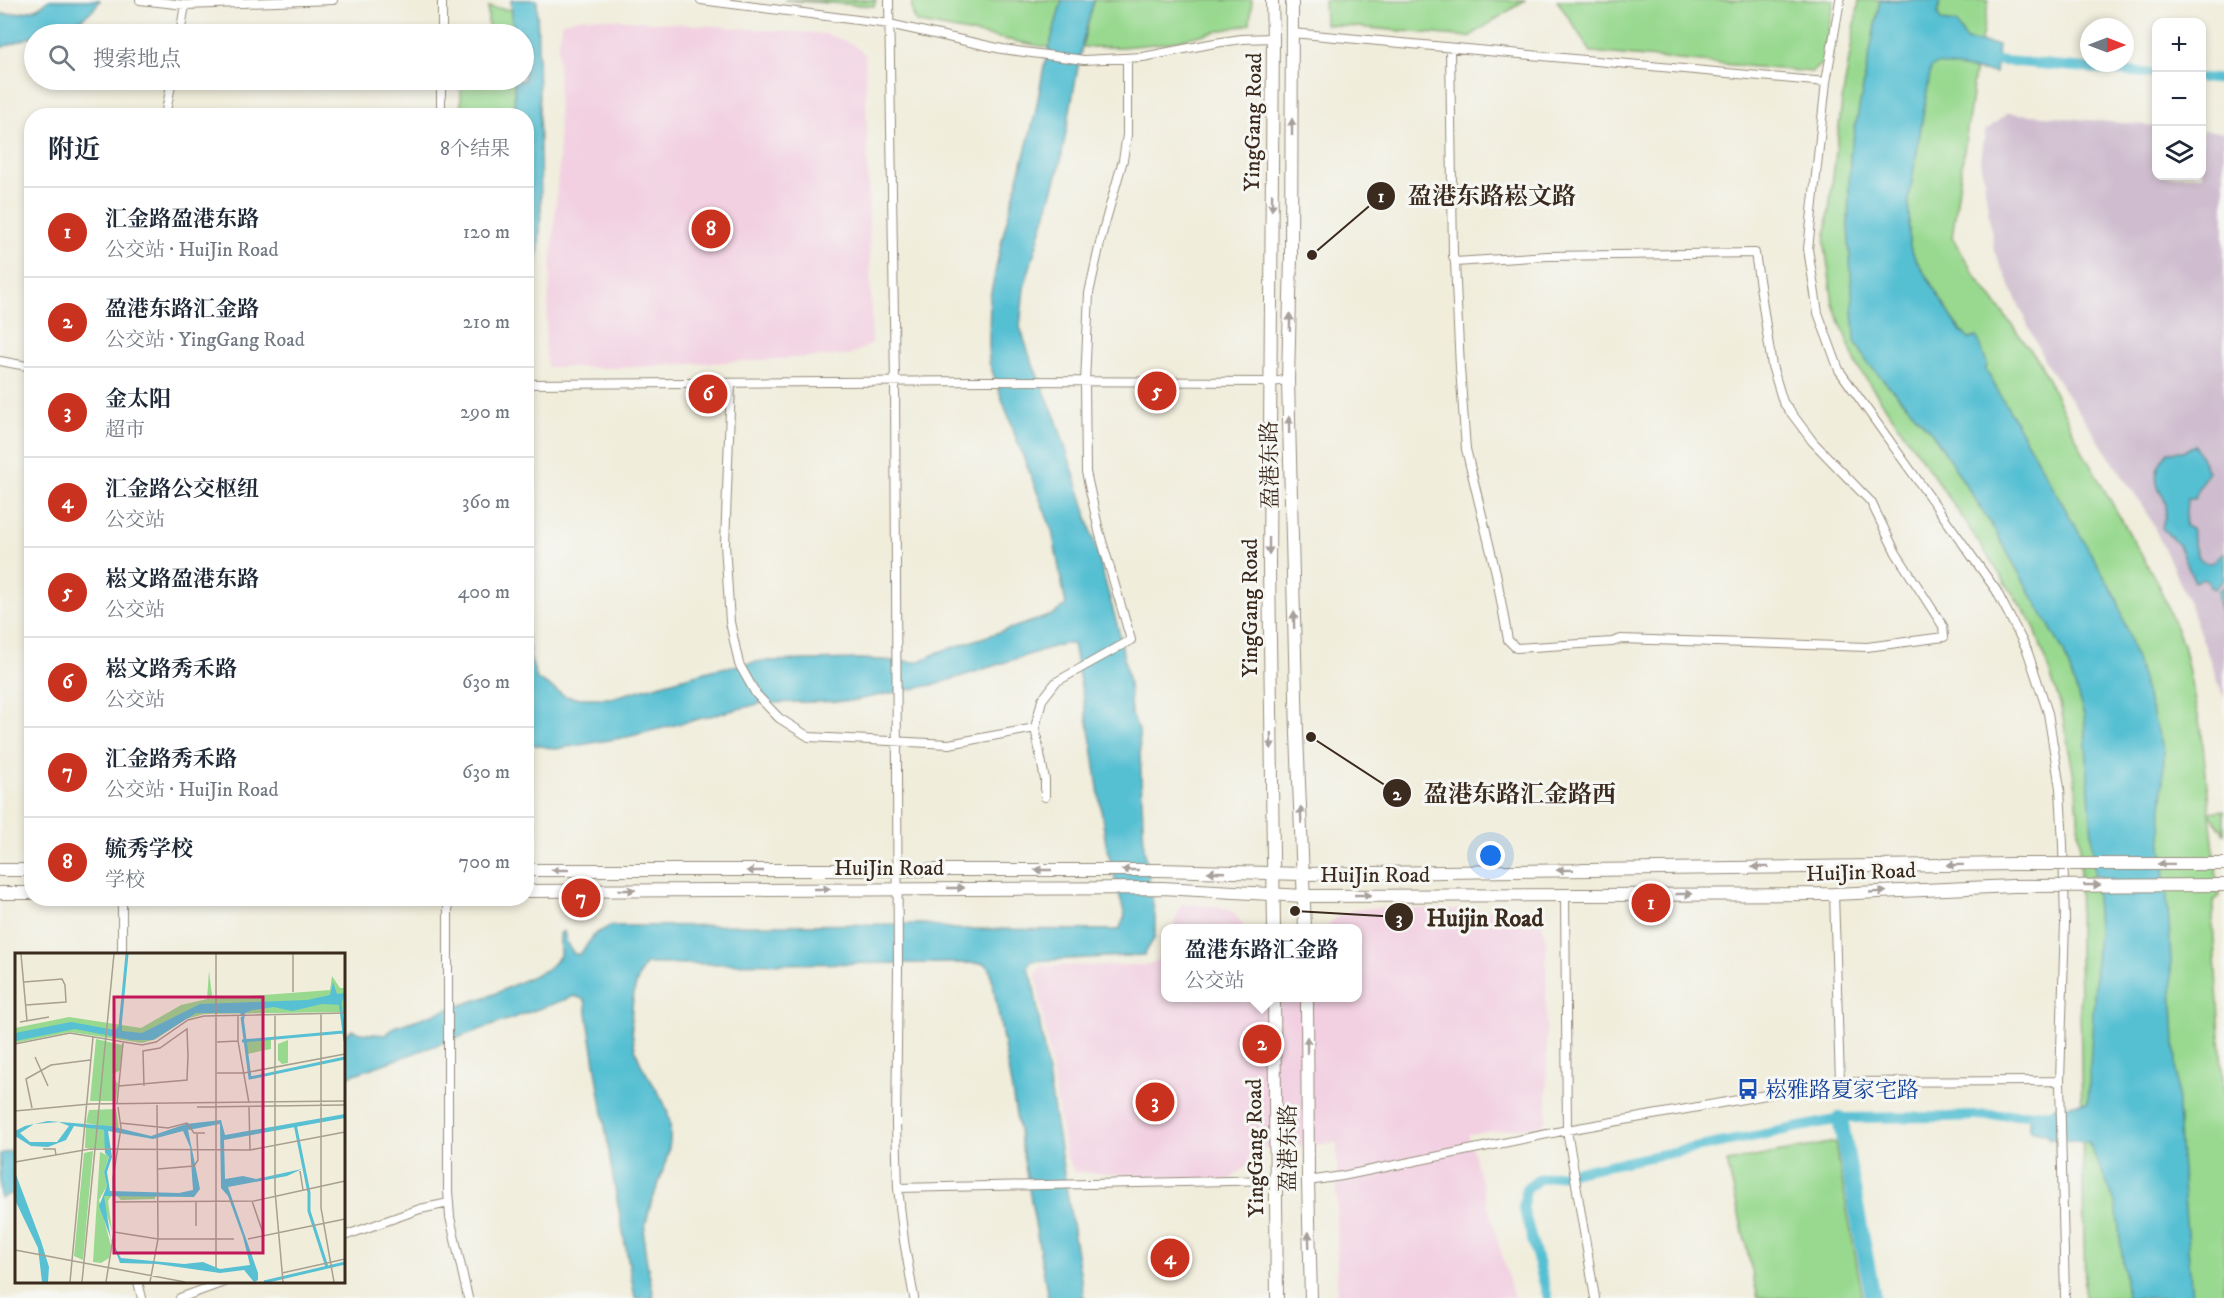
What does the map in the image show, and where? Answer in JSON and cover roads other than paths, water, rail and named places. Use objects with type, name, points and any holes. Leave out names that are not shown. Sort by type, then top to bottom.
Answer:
[{"type":"main road","name":"YingGang Road","points":[[1272,0],[1269,565],[1274,924]]},
{"type":"main road","name":"盈港东路","points":[[1292,0],[1288,380],[1297,734],[1305,924]]},
{"type":"main road","name":"HuiJin Road","points":[[534,870],[1159,870],[1303,874],[2013,864],[2224,864]]},
{"type":"main road","points":[[0,870],[24,870]]},
{"type":"main road","name":"HuiJin Road","points":[[534,891],[1162,888],[1304,896],[1834,894],[2013,886],[2224,885]]},
{"type":"main road","points":[[0,893],[24,893]]},
{"type":"main road","name":"YingGang Road","points":[[1274,1002],[1276,1298]]},
{"type":"main road","name":"盈港东路","points":[[1307,1002],[1311,1298]]},
{"type":"street","points":[[140,0],[185,4],[333,0]]},
{"type":"street","points":[[442,0],[442,24]]},
{"type":"street","points":[[701,0],[889,24],[1002,49],[1084,60],[1127,58],[1242,39],[1273,38]]},
{"type":"street","points":[[889,0],[897,653],[896,1124],[898,1188],[914,1298]]},
{"type":"street","points":[[1840,0],[1826,82],[1808,249],[1818,313],[1839,370],[1996,590],[2027,650],[2048,714],[2060,788],[2063,845],[2065,922],[2060,1081],[2065,1298]]},
{"type":"street","points":[[182,24],[185,4]]},
{"type":"street","points":[[1292,33],[1826,82]]},
{"type":"street","points":[[1450,49],[1453,256],[1466,450],[1496,573],[1508,640],[1516,648],[1612,642],[1621,639],[1867,647],[1944,637],[1942,626],[1896,554],[1871,502],[1813,442],[1784,402],[1773,366],[1755,254],[1548,256],[1455,262]]},
{"type":"street","points":[[1045,797],[1045,780],[1035,728],[1042,700],[1056,682],[1131,640],[1099,531],[1086,472],[1089,293],[1102,234],[1123,160],[1127,135],[1127,58]]},
{"type":"street","points":[[167,108],[170,90]]},
{"type":"street","points":[[441,90],[441,108]]},
{"type":"street","points":[[0,361],[24,366]]},
{"type":"street","points":[[534,384],[1270,382],[1288,380]]},
{"type":"street","points":[[731,383],[725,544],[730,622],[739,664],[756,694],[779,718],[809,737],[949,744],[1035,728]]},
{"type":"street","points":[[1565,894],[1567,1130],[1595,1298]]},
{"type":"street","points":[[1834,894],[1840,1082]]},
{"type":"street","points":[[122,906],[122,953]]},
{"type":"street","points":[[448,906],[449,1203],[454,1239],[468,1298]]},
{"type":"street","points":[[1308,1181],[1567,1130],[1840,1082],[2060,1081]]},
{"type":"street","points":[[898,1188],[1276,1180]]},
{"type":"street","points":[[345,1236],[420,1209],[449,1203]]},
{"type":"street","points":[[138,1283],[142,1298]]},
{"type":"street","points":[[180,1298],[219,1283]]},
{"type":"water","points":[[47,0],[100,0],[93,10],[81,19],[67,24],[24,24],[24,39],[0,48],[0,14],[32,10]]},
{"type":"water","points":[[511,0],[537,0],[541,209],[534,289],[534,108],[515,108],[514,90],[534,90],[534,24],[512,24]]},
{"type":"water","points":[[1062,0],[1094,0],[1083,40],[1060,165],[1024,288],[1020,327],[1056,419],[1083,502],[1118,628],[1129,683],[1131,714],[1139,730],[1144,847],[1155,917],[1155,937],[1144,955],[1031,961],[1028,968],[1033,981],[1084,1298],[1048,1298],[998,1011],[990,969],[985,963],[645,964],[633,999],[633,1039],[640,1062],[666,1107],[670,1130],[666,1160],[651,1204],[644,1234],[654,1298],[635,1298],[585,1000],[575,996],[345,1078],[345,1034],[353,1030],[360,1033],[386,1035],[394,1027],[492,995],[548,969],[560,956],[560,933],[564,931],[567,943],[574,954],[580,954],[595,934],[610,926],[925,924],[954,929],[1119,930],[1125,916],[1106,844],[1091,739],[1073,644],[1062,644],[937,684],[851,701],[762,703],[627,737],[556,749],[534,745],[534,670],[537,679],[565,696],[611,698],[716,669],[762,661],[860,659],[918,662],[939,652],[1052,615],[1066,605],[1052,530],[989,362],[990,297],[1003,235],[1035,115],[1044,66]]},
{"type":"water","points":[[1880,0],[1940,0],[1938,14],[1941,21],[1956,23],[1966,40],[1998,45],[1995,73],[1937,64],[1931,68],[1909,198],[1909,244],[1915,258],[1960,330],[1969,339],[1977,337],[1987,363],[1986,370],[2118,601],[2164,751],[2161,834],[2169,922],[2180,1146],[2192,1298],[2127,1298],[2116,1204],[2088,1142],[2049,1139],[2047,1134],[2029,1130],[2029,1117],[2055,1107],[2088,1102],[2098,929],[2084,715],[2064,652],[1994,529],[1933,434],[1867,362],[1855,341],[1848,226],[1850,154]]},
{"type":"water","points":[[2195,445],[2208,472],[2198,488],[2195,499],[2187,499],[2185,526],[2191,528],[2196,551],[2202,560],[2212,563],[2224,552],[2224,580],[2214,589],[2203,578],[2195,582],[2178,545],[2162,528],[2166,505],[2157,482],[2158,468],[2168,452],[2183,451]]},
{"type":"water","points":[[2224,586],[2224,635],[2218,591]]},
{"type":"water","points":[[15,1149],[15,1192],[0,1198],[0,1154]]},
{"type":"waterway","points":[[1983,59],[2152,74]]},
{"type":"waterway","points":[[2206,78],[2224,80]]},
{"type":"waterway","points":[[1548,1298],[1523,1207],[1526,1189],[1539,1179],[1845,1118],[2051,1113]]},
{"type":"waterway","points":[[1840,1119],[1873,1298]]},
{"type":"place","name":"毓秀学校","points":[[711,229]]},
{"type":"place","name":"盈港东路崧文路","points":[[1312,255]]},
{"type":"place","name":"崧文路盈港东路","points":[[1157,391]]},
{"type":"place","name":"崧文路秀禾路","points":[[708,394]]},
{"type":"place","name":"盈港东路汇金路西","points":[[1311,737]]},
{"type":"place","name":"汇金路秀禾路","points":[[581,898]]},
{"type":"place","name":"汇金路盈港东路","points":[[1651,903]]},
{"type":"place","name":"Huijin Road","points":[[1295,911]]},
{"type":"place","name":"盈港东路汇金路","points":[[1262,1044]]},
{"type":"place","name":"崧雅路夏家宅路","points":[[1748,1089]]},
{"type":"place","name":"金太阳","points":[[1155,1102]]},
{"type":"place","name":"汇金路公交枢纽","points":[[1170,1258]]}]
